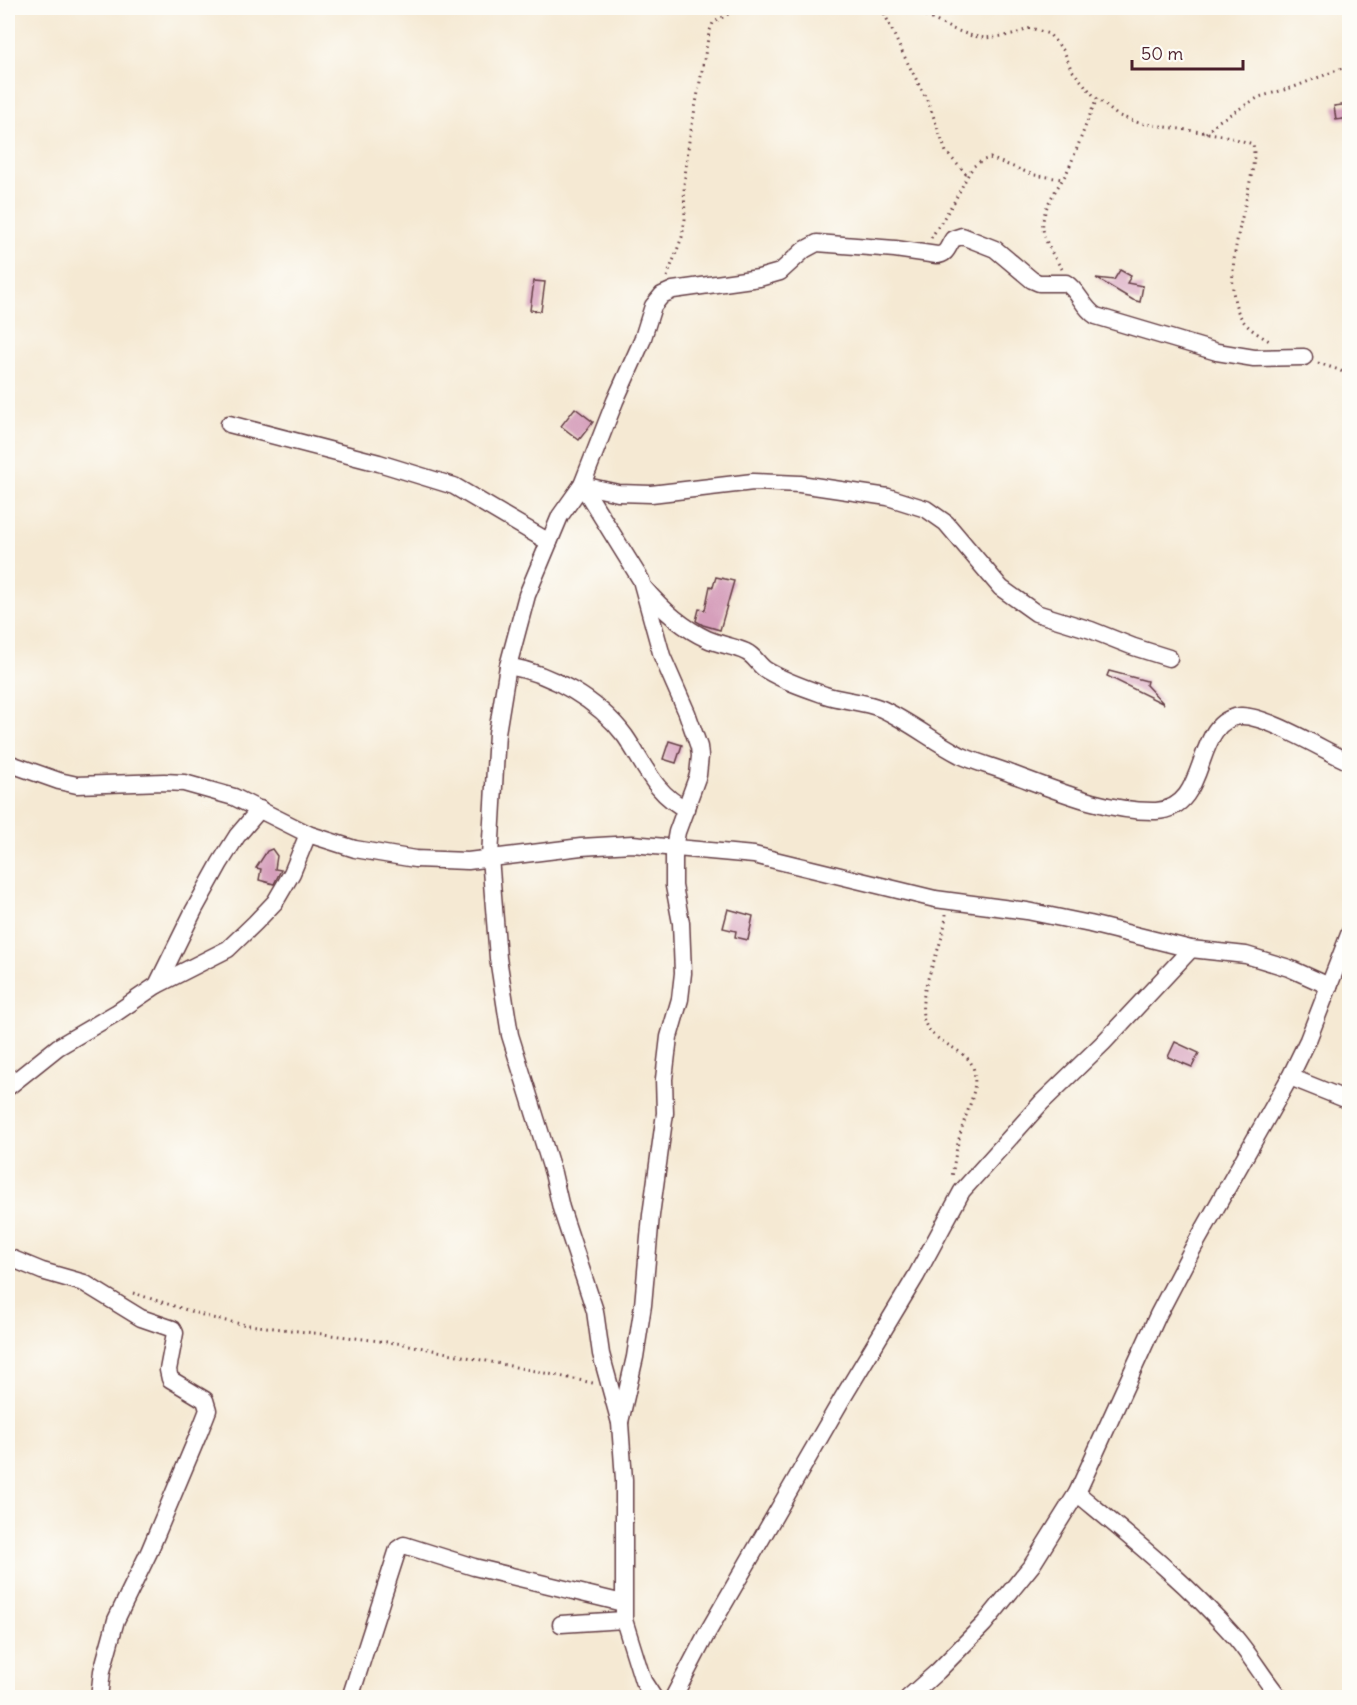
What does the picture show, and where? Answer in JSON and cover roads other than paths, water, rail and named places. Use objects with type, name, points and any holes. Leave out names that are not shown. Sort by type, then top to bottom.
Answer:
[{"type":"street","points":[[654,1698],[643,1681],[624,1612],[624,1480],[620,1423],[601,1354],[595,1311],[561,1208],[554,1173],[510,1035],[498,958],[490,857],[497,733],[508,666],[527,595],[560,516],[582,485],[615,401],[642,341],[652,306],[662,295],[673,290],[759,278],[780,272],[804,250],[817,243],[839,243],[942,255],[953,239],[962,236],[995,249],[1039,283],[1066,283],[1088,311],[1096,316],[1217,352],[1254,358],[1304,357]]},
{"type":"street","points":[[229,424],[379,463],[454,486],[549,542]]},
{"type":"street","points":[[582,485],[618,493],[651,494],[688,488],[765,482],[837,488],[888,497],[926,509],[946,523],[1001,588],[1036,613],[1169,658]]},
{"type":"street","points":[[582,485],[636,570],[644,588],[662,656],[699,747],[698,775],[677,832],[674,848],[674,886],[682,932],[683,973],[680,999],[669,1037],[664,1079],[664,1113],[651,1215],[643,1305],[635,1357],[620,1423]]},
{"type":"street","points":[[644,588],[665,610],[685,626],[706,639],[750,653],[764,668],[784,679],[826,695],[879,708],[969,759],[1096,803],[1134,810],[1158,811],[1178,805],[1189,792],[1205,751],[1217,730],[1231,719],[1242,716],[1257,719],[1284,730],[1350,762]]},
{"type":"street","points":[[508,666],[529,670],[550,678],[592,705],[624,735],[648,776],[665,796],[686,809]]},
{"type":"street","points":[[8,763],[58,781],[77,785],[184,783],[234,797],[308,834],[355,849],[415,859],[468,861],[632,844],[754,855],[946,900],[1027,911],[1191,949],[1246,955],[1289,968],[1329,986]]},
{"type":"street","points":[[157,985],[220,863],[237,836],[260,809]]},
{"type":"street","points":[[8,1087],[58,1047],[116,1013],[157,985],[228,949],[275,902],[292,873],[308,834]]},
{"type":"street","points":[[908,1698],[938,1671],[1005,1599],[1032,1565],[1077,1492],[1158,1315],[1191,1250],[1290,1077],[1350,932]]},
{"type":"street","points":[[673,1698],[711,1625],[916,1276],[962,1191],[1042,1102],[1103,1043],[1191,949]]},
{"type":"street","points":[[1290,1077],[1350,1101]]},
{"type":"street","points":[[8,1257],[34,1268],[84,1283],[141,1318],[173,1329],[175,1333],[168,1370],[170,1379],[205,1400],[208,1406],[162,1523],[116,1620],[102,1671],[99,1698]]},
{"type":"street","points":[[1077,1492],[1205,1605],[1234,1636],[1280,1698]]},
{"type":"street","points":[[350,1698],[398,1549],[404,1545],[624,1612]]},
{"type":"street","points":[[561,1624],[624,1612]]}]
